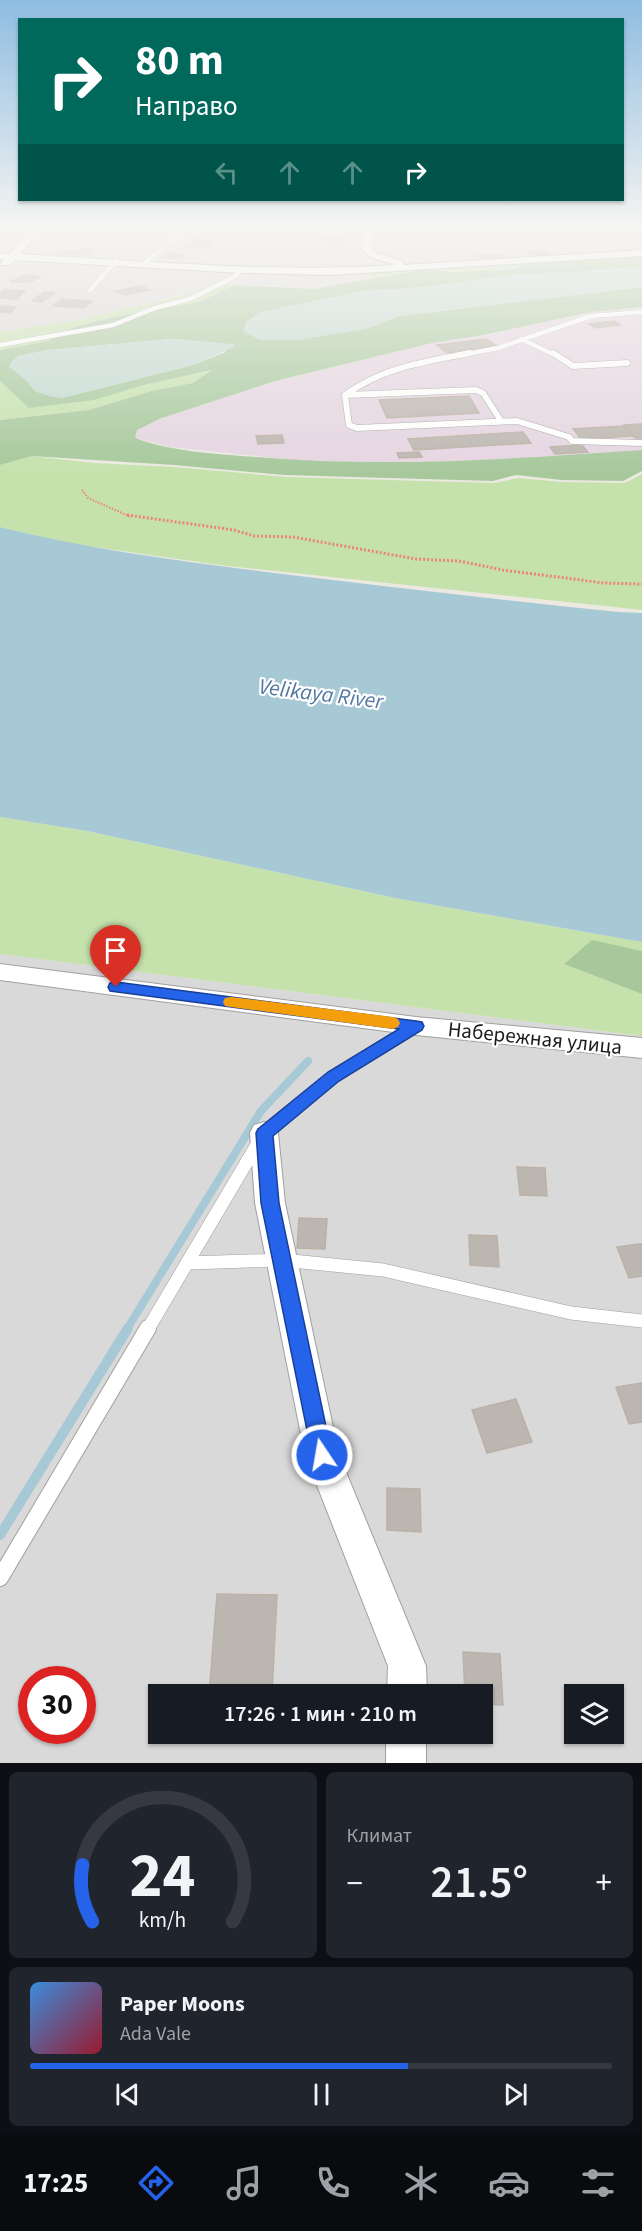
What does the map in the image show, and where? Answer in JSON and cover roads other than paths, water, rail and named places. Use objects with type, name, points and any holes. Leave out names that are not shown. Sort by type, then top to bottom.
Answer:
[{"type":"street","name":"Набережная улица","points":[[0,972],[416,1026],[642,1048]]},
{"type":"street","points":[[264,1133],[270,1203],[322,1455],[407,1666],[407,1684]]},
{"type":"street","points":[[406,1744],[406,1763]]},
{"type":"lane","points":[[0,345],[113,325],[152,309]]},
{"type":"lane","points":[[345,396],[359,386],[398,367],[498,348],[591,316],[642,312]]},
{"type":"lane","points":[[520,339],[552,353],[573,366],[627,363]]},
{"type":"lane","points":[[345,396],[477,390],[483,393],[501,421]]},
{"type":"lane","points":[[345,396],[349,425],[357,428],[501,421],[526,423],[569,437],[572,441],[642,443]]},
{"type":"lane","points":[[0,1578],[264,1133],[333,1077],[416,1026]]},
{"type":"lane","points":[[188,1263],[282,1260],[383,1270],[571,1313],[642,1321]]},
{"type":"water","name":"Velikaya River","points":[[0,527],[102,548],[205,564],[446,593],[642,613],[642,942],[395,898],[87,831],[0,817]]},
{"type":"waterway","points":[[127,1329],[261,1111],[308,1061]]},
{"type":"waterway","points":[[0,1535],[128,1328]]}]
